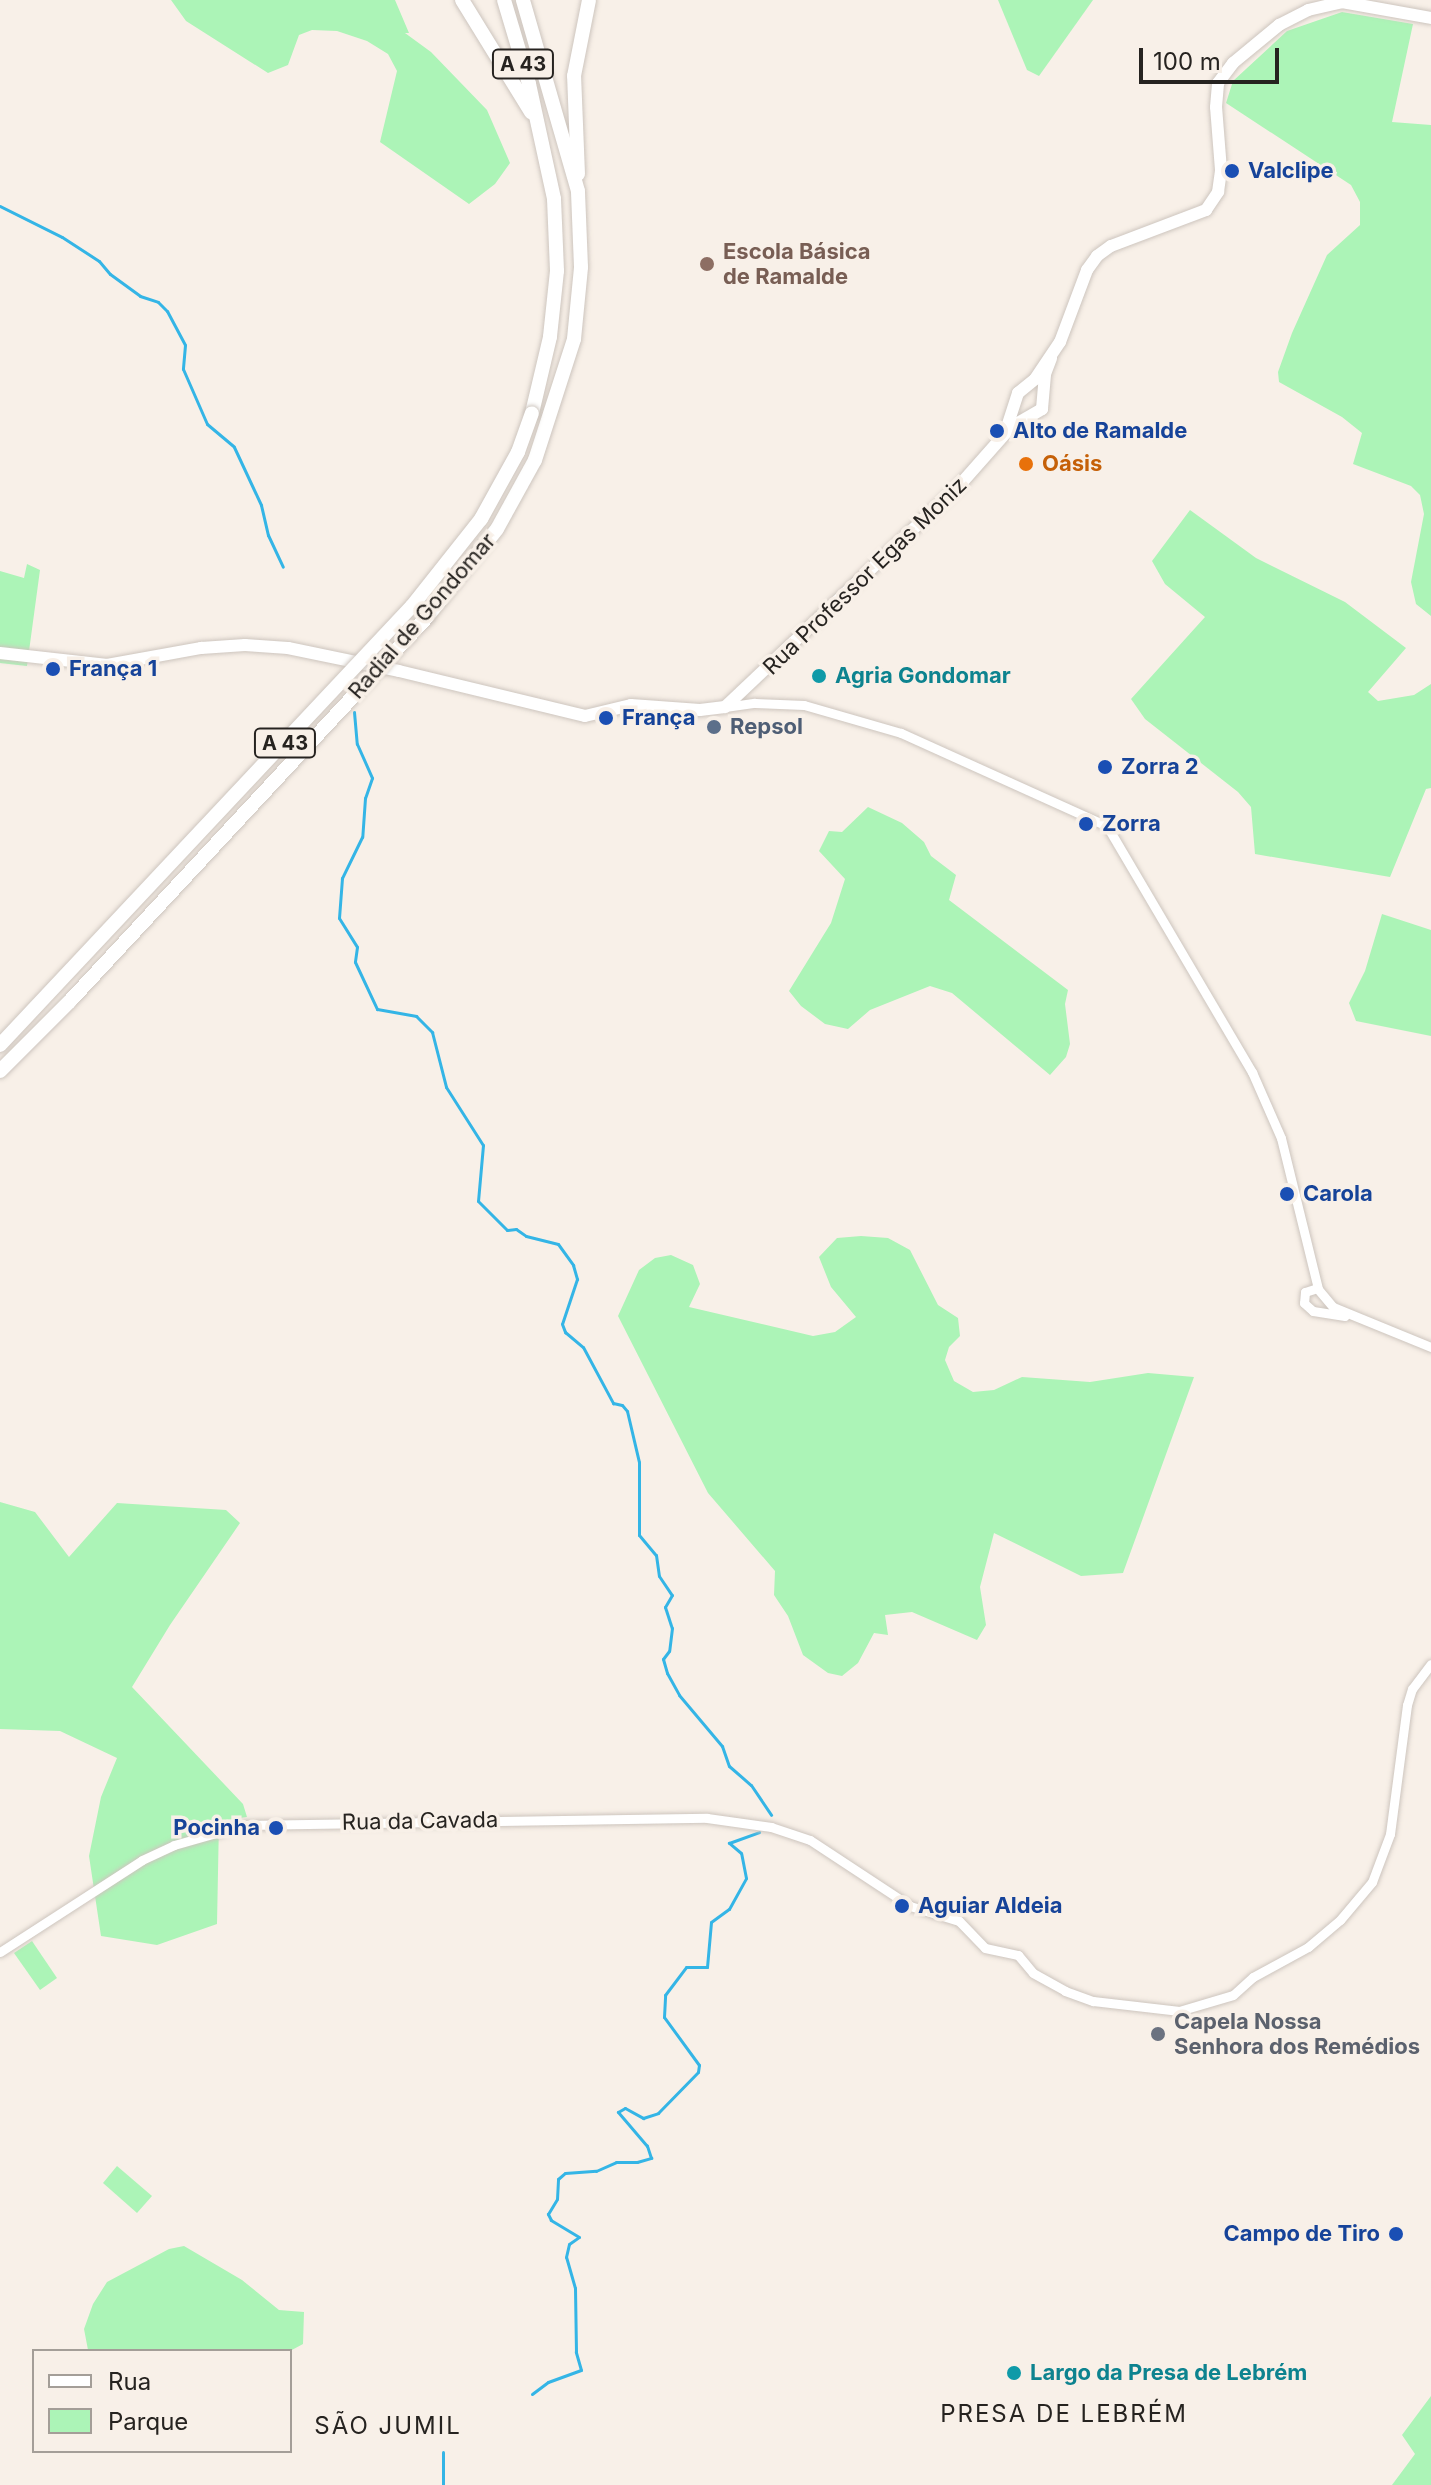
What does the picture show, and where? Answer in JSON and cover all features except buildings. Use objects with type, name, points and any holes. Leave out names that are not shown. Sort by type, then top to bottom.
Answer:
[{"type":"highway","points":[[462,0],[540,130]]},
{"type":"highway","name":"Radial de Gondomar","points":[[0,1045],[412,606],[481,519],[518,452],[532,413],[550,337],[557,271],[554,199],[540,130],[504,0]]},
{"type":"highway","name":"Radial de Gondomar","points":[[0,1071],[70,1001],[454,585],[497,529],[518,492],[550,418],[574,339],[581,267],[578,191],[523,0]]},
{"type":"highway","points":[[578,191],[574,76],[589,0]]},
{"type":"main road","name":"Rua Professor Egas Moniz","points":[[725,707],[958,487],[1011,427],[1035,414],[1045,404],[1045,374],[1068,325],[1087,270],[1097,256],[1111,246],[1206,210],[1218,192],[1221,170],[1216,107],[1218,83],[1233,63],[1279,25],[1319,7],[1342,2],[1431,18]]},
{"type":"main road","name":"Rua Professor Egas Moniz","points":[[999,441],[1010,423],[1021,392],[1051,358]]},
{"type":"main road","points":[[1035,414],[1022,411],[1021,392],[1034,386],[1045,395]]},
{"type":"main road","points":[[0,653],[107,665],[201,648],[245,645],[288,648],[585,716],[631,705],[700,710],[725,707]]},
{"type":"street","points":[[725,707],[778,703],[848,716],[901,733],[1107,826],[1252,1072],[1281,1138],[1318,1289],[1330,1305],[1431,1347]]},
{"type":"street","points":[[1312,1273],[1304,1303],[1309,1308],[1319,1313],[1357,1317]]},
{"type":"street","points":[[1305,1292],[1318,1289]]},
{"type":"street","points":[[1309,1308],[1320,1307],[1324,1298]]},
{"type":"street","name":"Rua da Cavada","points":[[0,1952],[142,1860],[174,1845],[244,1825],[675,1817],[733,1820],[800,1836],[831,1851],[910,1906],[953,1918],[985,1948],[1018,1955],[1033,1973],[1065,1991],[1093,2001],[1179,2011],[1233,1995],[1253,1977],[1308,1947],[1340,1920],[1372,1882],[1390,1834],[1407,1705],[1412,1689],[1431,1664]]},
{"type":"green space","points":[[171,0],[395,0],[409,33],[405,33],[431,52],[487,110],[510,163],[495,184],[469,204],[380,142],[397,71],[388,54],[367,41],[337,31],[312,30],[299,35],[288,65],[268,73],[186,21]]},
{"type":"green space","points":[[998,0],[1093,0],[1039,76],[1027,70]]},
{"type":"green space","points":[[1342,12],[1413,24],[1392,122],[1431,125],[1431,616],[1416,604],[1411,582],[1424,514],[1420,495],[1411,486],[1353,464],[1362,433],[1342,417],[1279,382],[1278,372],[1292,333],[1327,255],[1360,225],[1360,202],[1351,185],[1226,103],[1233,81],[1287,31]]},
{"type":"green space","points":[[1190,510],[1256,558],[1345,602],[1406,648],[1368,692],[1378,701],[1414,695],[1431,684],[1431,788],[1426,789],[1390,877],[1255,854],[1251,807],[1238,792],[1145,719],[1131,699],[1205,617],[1165,584],[1152,561]]},
{"type":"green space","points":[[27,564],[40,570],[27,666],[0,663],[0,571],[24,578]]},
{"type":"green space","points":[[868,807],[902,823],[924,842],[931,856],[956,875],[949,900],[1068,990],[1065,1004],[1070,1044],[1066,1057],[1050,1075],[952,993],[930,986],[870,1010],[848,1029],[825,1024],[801,1006],[789,991],[831,923],[845,879],[819,851],[829,831],[842,832]]},
{"type":"green space","points":[[1382,914],[1431,930],[1431,1036],[1356,1021],[1349,1003],[1365,971]]},
{"type":"green space","points":[[837,1238],[888,1238],[910,1250],[938,1305],[958,1318],[960,1336],[949,1347],[945,1360],[954,1381],[973,1392],[994,1390],[1022,1377],[1090,1382],[1148,1373],[1194,1377],[1123,1573],[1081,1576],[994,1533],[980,1587],[986,1625],[977,1640],[912,1612],[885,1615],[888,1635],[874,1633],[858,1663],[842,1676],[828,1673],[803,1655],[788,1616],[774,1595],[775,1571],[708,1493],[618,1316],[639,1270],[655,1258],[671,1255],[693,1265],[700,1284],[689,1307],[813,1336],[835,1332],[856,1317],[831,1287],[819,1257]]},
{"type":"green space","points":[[0,1502],[35,1512],[69,1557],[117,1503],[226,1510],[240,1523],[132,1687],[243,1804],[247,1817],[219,1821],[217,1924],[157,1945],[101,1936],[89,1856],[101,1797],[117,1758],[60,1731],[0,1729]]},
{"type":"green space","points":[[32,1941],[57,1978],[40,1990],[14,1953]]},
{"type":"green space","points":[[117,2166],[152,2196],[137,2213],[103,2183]]},
{"type":"green space","points":[[184,2246],[242,2280],[279,2310],[304,2312],[303,2344],[292,2350],[88,2349],[84,2329],[93,2304],[107,2282],[169,2249]]},
{"type":"green space","points":[[1431,2396],[1431,2485],[1392,2485],[1415,2454],[1402,2435]]},
{"type":"waterway","points":[[0,206],[62,237],[99,261],[110,274],[140,296],[158,302],[167,311],[185,345],[183,369],[207,424],[234,447],[261,505],[268,535],[283,567]]},
{"type":"waterway","points":[[354,712],[357,744],[372,778],[365,798],[362,837],[342,878],[339,918],[357,947],[355,962],[377,1009],[416,1016],[432,1032],[446,1087],[483,1145],[478,1201],[507,1230],[516,1229],[526,1236],[558,1244],[573,1265],[577,1279],[562,1324],[565,1332],[583,1347],[613,1403],[622,1405],[627,1411],[639,1462],[639,1535],[656,1555],[659,1576],[672,1595],[665,1607],[672,1628],[669,1651],[663,1659],[667,1673],[679,1695],[722,1746],[729,1766],[751,1785],[771,1815]]},
{"type":"waterway","points":[[532,2394],[548,2382],[581,2370],[576,2352],[575,2288],[566,2257],[569,2244],[579,2237],[551,2220],[548,2214],[557,2199],[558,2179],[565,2173],[596,2171],[616,2162],[651,2158],[647,2146],[618,2112],[625,2108],[643,2118],[658,2113],[698,2072],[699,2065],[664,2017],[665,1995],[686,1967],[707,1967],[711,1922],[729,1909],[746,1878],[741,1853],[729,1843],[759,1832]]},
{"type":"waterway","points":[[443,2452],[443,2485]]},
{"type":"place","name":"Valclipe","points":[[1232,171]]},
{"type":"place","name":"Escola Básica de Ramalde","points":[[707,264]]},
{"type":"place","name":"Alto de Ramalde","points":[[997,431]]},
{"type":"place","name":"Oásis","points":[[1026,464]]},
{"type":"place","name":"França 1","points":[[53,669]]},
{"type":"place","name":"Agria Gondomar","points":[[819,676]]},
{"type":"place","name":"França","points":[[606,718]]},
{"type":"place","name":"Repsol","points":[[714,727]]},
{"type":"place","name":"Zorra 2","points":[[1105,767]]},
{"type":"place","name":"Zorra","points":[[1086,824]]},
{"type":"place","name":"Carola","points":[[1287,1194]]},
{"type":"place","name":"Pocinha","points":[[276,1828]]},
{"type":"place","name":"Aguiar Aldeia","points":[[902,1906]]},
{"type":"place","name":"Capela Nossa Senhora dos Remédios","points":[[1158,2034]]},
{"type":"place","name":"Campo de Tiro","points":[[1396,2234]]},
{"type":"place","name":"Largo da Presa de Lebrém","points":[[1014,2373]]},
{"type":"district","name":"PRESA DE LEBRÉM","points":[[1064,2414]]},
{"type":"district","name":"SÃO JUMIL","points":[[388,2426]]}]
